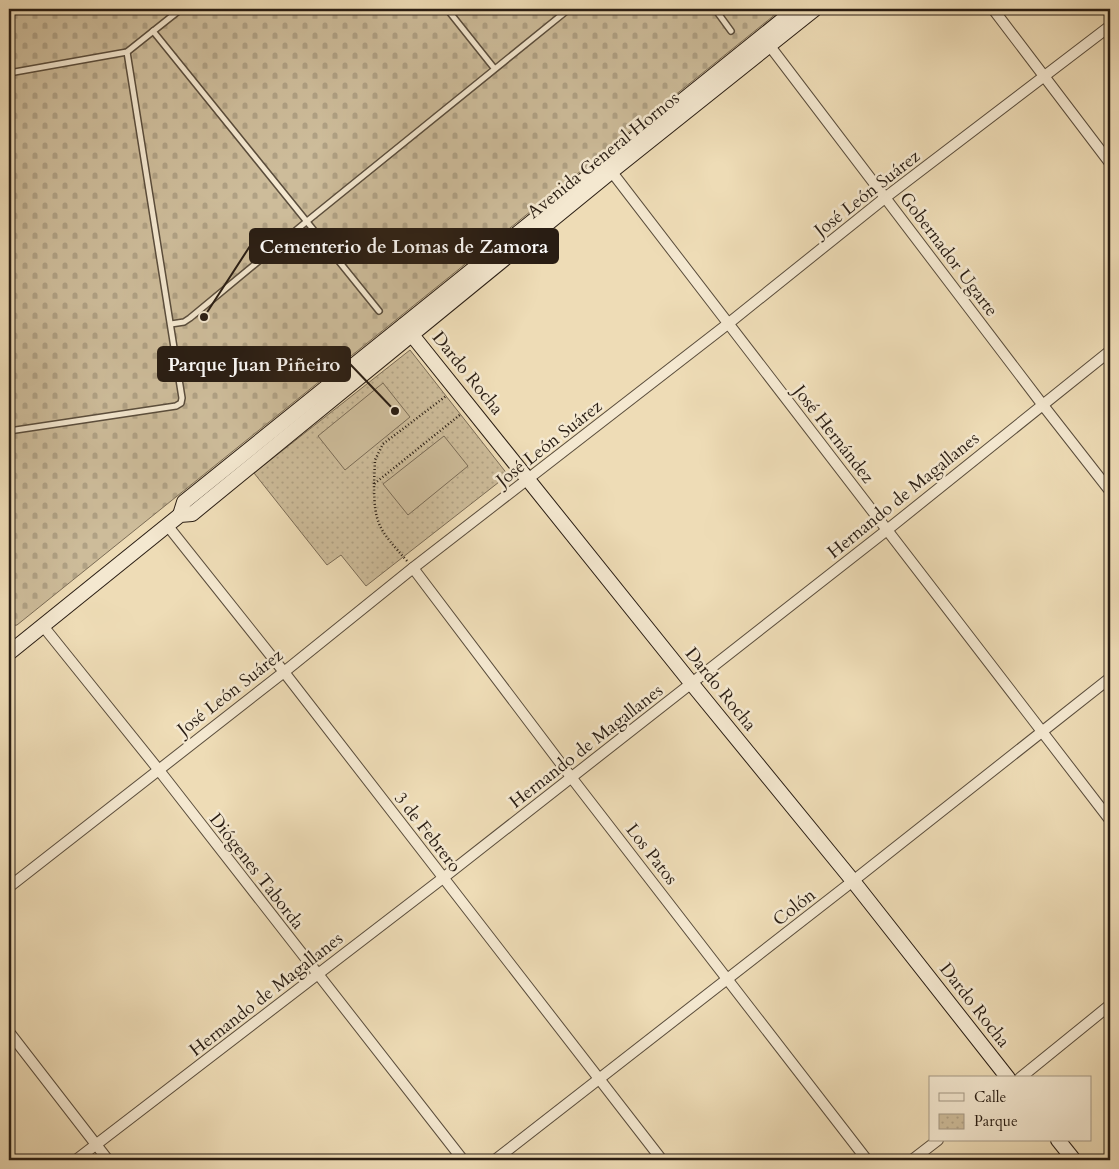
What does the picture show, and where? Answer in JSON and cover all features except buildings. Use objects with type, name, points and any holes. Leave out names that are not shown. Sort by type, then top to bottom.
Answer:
[{"type":"main road","name":"Avenida General Hornos","points":[[766,41],[796,9]]},
{"type":"main road","name":"Avenida General Hornos","points":[[9,653],[166,525],[180,515],[192,514],[408,330],[609,167],[766,41],[815,9]]},
{"type":"main road","name":"Dardo Rocha","points":[[408,330],[853,881],[1006,1076]]},
{"type":"main road","points":[[1060,1142],[1074,1160]]},
{"type":"street","points":[[993,9],[1110,163]]},
{"type":"street","name":"José León Suárez","points":[[9,887],[284,672],[412,568],[729,323],[886,198],[1110,26]]},
{"type":"street","name":"Gobernador Ugarte","points":[[766,41],[1110,491]]},
{"type":"street","name":"José Hernández","points":[[609,167],[1110,820]]},
{"type":"street","name":"Hernando de Magallanes","points":[[76,1160],[318,975],[692,684],[1110,351]]},
{"type":"street","name":"3 de Febrero","points":[[166,525],[284,672],[662,1160]]},
{"type":"street","name":"Los Patos","points":[[412,568],[571,778],[867,1160]]},
{"type":"street","name":"Diógenes Taborda","points":[[43,626],[158,769],[463,1160]]},
{"type":"street","name":"Colón","points":[[496,1160],[1110,678]]},
{"type":"street","points":[[1022,1076],[1110,1005]]},
{"type":"street","points":[[9,1032],[108,1160]]},
{"type":"street","points":[[912,1160],[935,1142]]},
{"type":"lane","points":[[9,73],[126,52],[181,9]]},
{"type":"lane","points":[[447,9],[494,68]]},
{"type":"lane","points":[[171,324],[190,318],[568,9]]},
{"type":"lane","points":[[714,9],[731,31]]},
{"type":"lane","points":[[153,31],[380,311]]},
{"type":"lane","points":[[9,431],[181,404],[182,398],[171,324],[126,52]]},
{"type":"path","points":[[412,568],[382,532],[377,523],[374,505],[375,460],[383,444],[456,388]]},
{"type":"path","points":[[374,484],[471,407]]},
{"type":"green space","points":[[9,9],[782,9],[17,625],[9,626]]},
{"type":"green space","points":[[410,350],[508,475],[366,586],[341,555],[327,565],[254,473]]},
{"type":"green space","points":[[383,383],[410,417],[345,470],[318,436]]},
{"type":"green space","points":[[444,436],[468,466],[408,515],[383,484]]},
{"type":"place","name":"Cementerio de Lomas de Zamora","points":[[204,317]]},
{"type":"place","name":"Parque Juan Piñeiro","points":[[395,411]]}]
